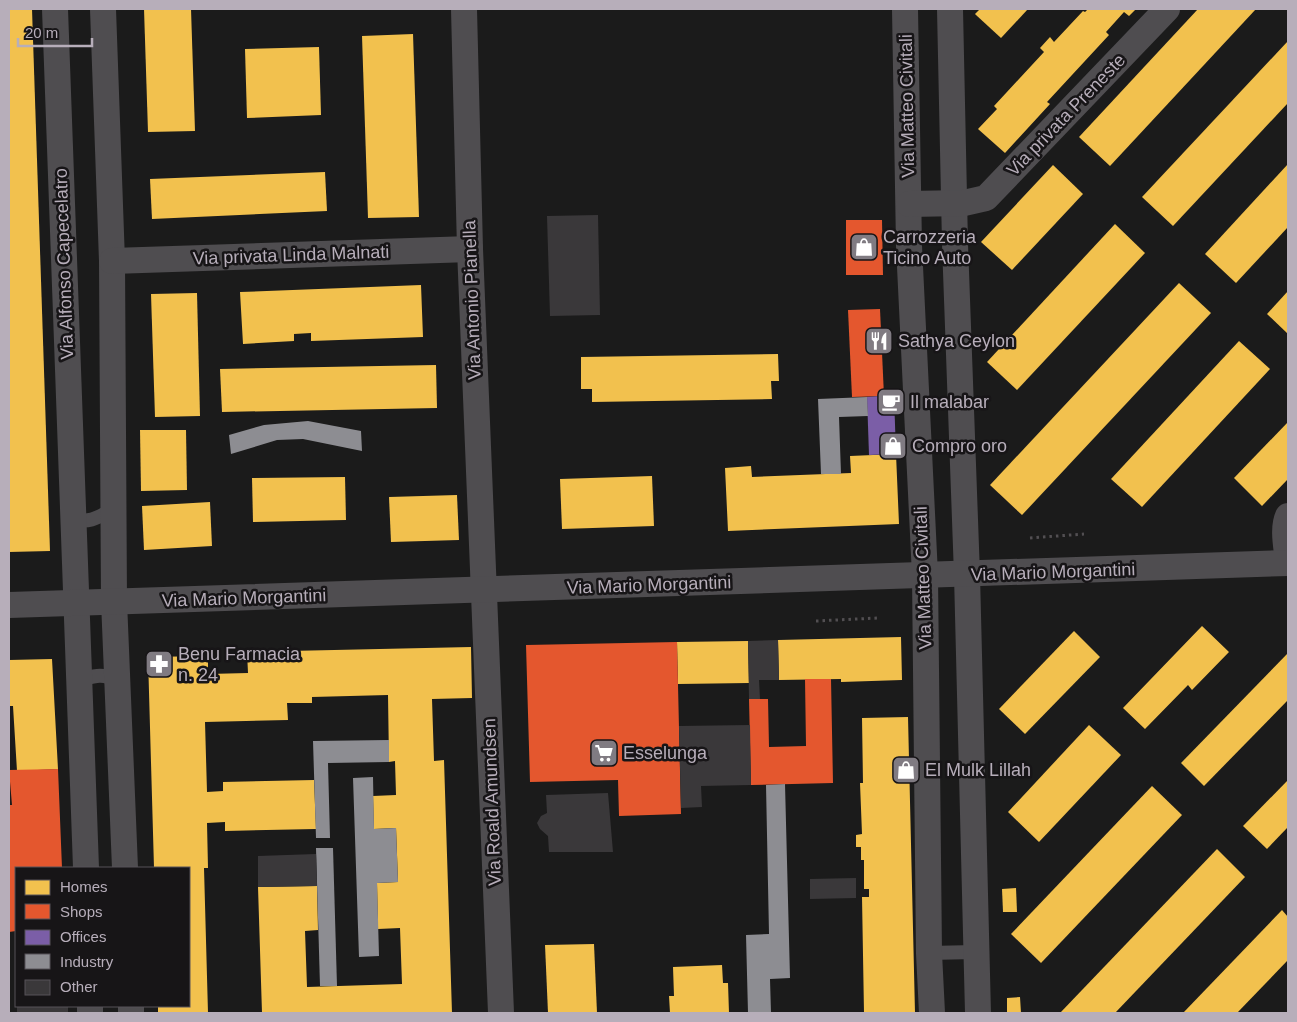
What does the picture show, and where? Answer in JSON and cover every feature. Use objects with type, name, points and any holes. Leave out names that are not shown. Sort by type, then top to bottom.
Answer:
[{"type":"street","name":"Via Alfonso Capecelatro","points":[[55,9],[86,867]]},
{"type":"street","points":[[103,9],[112,261],[114,602],[125,867]]},
{"type":"street","name":"Via Antonio Pianella","points":[[464,9],[470,249],[484,590]]},
{"type":"street","name":"Via Matteo Civitali","points":[[905,9],[909,246],[925,576],[929,953],[932,1013]]},
{"type":"street","points":[[950,9],[955,244],[967,575],[978,1013]]},
{"type":"street","name":"Via privata Preneste","points":[[955,203],[986,198],[1167,9]]},
{"type":"street","name":"Via Matteo Civitali","points":[[909,204],[955,203]]},
{"type":"street","name":"Via privata Linda Malnati","points":[[112,261],[470,249]]},
{"type":"street","points":[[1288,516],[1286,532],[1288,564]]},
{"type":"street","name":"Via Mario Morgantini","points":[[9,605],[1288,564]]},
{"type":"street","name":"Via Roald Amundsen","points":[[484,590],[501,1013]]},
{"type":"lane","points":[[74,519],[84,522],[95,519],[114,509]]},
{"type":"lane","points":[[80,680],[99,675],[117,680]]},
{"type":"lane","points":[[929,953],[975,952]]},
{"type":"path","points":[[1030,538],[1084,534]]},
{"type":"path","points":[[816,620],[878,618]]},
{"type":"building: Homes","points":[[9,9],[32,9],[50,551],[9,552]]},
{"type":"building: Homes","points":[[144,9],[191,9],[195,131],[148,132]]},
{"type":"building: Homes","points":[[980,9],[1028,9],[1001,38],[975,14]]},
{"type":"building: Homes","points":[[1088,9],[1136,9],[1129,16],[1124,12],[1106,32],[1109,35],[1047,102],[1050,104],[1005,153],[978,129],[997,109],[994,106],[1044,52],[1040,48],[1050,37],[1054,42],[1083,11],[1085,12]]},
{"type":"building: Homes","points":[[1198,9],[1256,9],[1110,166],[1079,137]]},
{"type":"building: Homes","points":[[413,34],[419,217],[368,218],[362,36]]},
{"type":"building: Homes","points":[[1288,41],[1288,103],[1173,226],[1142,197]]},
{"type":"building: Homes","points":[[319,47],[321,115],[247,118],[245,49]]},
{"type":"building: Homes","points":[[1288,164],[1288,227],[1236,283],[1205,254]]},
{"type":"building: Homes","points":[[1053,165],[1083,194],[1012,270],[981,242]]},
{"type":"building: Homes","points":[[325,172],[327,211],[152,219],[150,179]]},
{"type":"building: Homes","points":[[1115,224],[1145,253],[1017,390],[987,362]]},
{"type":"building: Homes","points":[[1179,283],[1211,313],[1022,515],[990,485]]},
{"type":"building: Homes","points":[[421,285],[423,337],[311,341],[311,333],[294,334],[294,341],[243,344],[240,292]]},
{"type":"building: Homes","points":[[1288,291],[1288,334],[1267,314]]},
{"type":"building: Homes","points":[[197,293],[200,416],[155,417],[151,294]]},
{"type":"building: Homes","points":[[1239,341],[1270,369],[1142,507],[1111,479]]},
{"type":"building: Homes","points":[[778,354],[779,381],[771,381],[772,399],[592,402],[592,389],[581,389],[581,357]]},
{"type":"building: Homes","points":[[436,365],[437,408],[222,412],[220,369]]},
{"type":"building: Homes","points":[[1288,422],[1288,479],[1262,506],[1234,478]]},
{"type":"building: Homes","points":[[140,430],[186,430],[187,490],[141,491]]},
{"type":"building: Homes","points":[[896,454],[899,524],[728,531],[725,468],[751,466],[752,477],[851,473],[850,456]]},
{"type":"building: Homes","points":[[652,476],[654,526],[562,529],[560,479]]},
{"type":"building: Homes","points":[[345,477],[346,520],[253,522],[252,478]]},
{"type":"building: Homes","points":[[457,495],[459,540],[391,542],[389,497]]},
{"type":"building: Homes","points":[[210,502],[212,546],[144,550],[142,506]]},
{"type":"building: Homes","points":[[1202,626],[1229,652],[1192,690],[1188,685],[1145,729],[1123,708]]},
{"type":"building: Homes","points":[[1074,631],[1100,657],[1025,734],[999,709]]},
{"type":"building: Homes","points":[[901,637],[902,680],[841,682],[841,679],[779,680],[778,640]]},
{"type":"building: Homes","points":[[748,641],[749,683],[678,684],[677,642]]},
{"type":"building: Homes","points":[[471,647],[472,698],[432,699],[434,761],[444,760],[452,1013],[262,1013],[258,887],[317,886],[318,930],[305,931],[307,987],[402,984],[400,928],[378,929],[377,883],[398,882],[396,828],[374,829],[373,796],[396,795],[395,761],[389,762],[388,695],[312,697],[312,703],[287,703],[288,720],[205,722],[207,792],[223,791],[223,782],[314,780],[316,829],[225,831],[225,822],[207,823],[208,868],[204,868],[208,1013],[158,1013],[158,1007],[190,1007],[190,867],[154,867],[148,657],[208,656],[208,674],[248,673],[247,652]]},
{"type":"building: Homes","points":[[1288,653],[1288,700],[1204,786],[1181,763]]},
{"type":"building: Homes","points":[[52,659],[58,769],[17,771],[13,706],[9,706],[9,660]]},
{"type":"building: Homes","points":[[908,717],[915,1013],[864,1013],[862,897],[869,897],[869,889],[864,889],[864,860],[861,860],[861,847],[856,847],[856,835],[862,834],[860,783],[863,783],[862,718]]},
{"type":"building: Homes","points":[[1089,725],[1121,755],[1039,842],[1008,812]]},
{"type":"building: Homes","points":[[1288,780],[1288,827],[1267,849],[1243,826]]},
{"type":"building: Homes","points":[[1152,786],[1182,815],[1041,963],[1011,934]]},
{"type":"building: Homes","points":[[1217,849],[1245,877],[1115,1013],[1060,1013]]},
{"type":"building: Homes","points":[[1016,888],[1017,912],[1003,912],[1002,889]]},
{"type":"building: Homes","points":[[1282,910],[1288,917],[1288,960],[1237,1013],[1183,1013]]},
{"type":"building: Homes","points":[[594,944],[597,1013],[548,1013],[545,945]]},
{"type":"building: Homes","points":[[722,965],[723,983],[728,983],[729,1013],[670,1013],[669,996],[674,996],[673,967]]},
{"type":"building: Homes","points":[[1020,997],[1021,1013],[1007,1013],[1007,998]]},
{"type":"building: Shops","name":"Carrozzeria Ticino Auto","points":[[846,220],[882,220],[883,275],[846,275]]},
{"type":"building: Shops","points":[[880,309],[884,396],[852,397],[848,310]]},
{"type":"building: Shops","name":"Esselunga","points":[[677,642],[681,814],[619,816],[618,780],[530,782],[526,645]]},
{"type":"building: Shops","points":[[805,679],[831,679],[833,783],[751,785],[749,699],[768,699],[769,747],[806,746]]},
{"type":"building: Shops","points":[[58,769],[62,867],[15,867],[15,931],[9,932],[9,805],[12,805],[9,770]]},
{"type":"building: Offices","points":[[894,395],[896,454],[869,455],[867,397]]},
{"type":"building: Industry","points":[[867,397],[868,416],[839,417],[841,474],[821,474],[818,399]]},
{"type":"building: Industry","points":[[308,421],[361,431],[362,451],[303,439],[277,440],[231,454],[229,435],[264,425]]},
{"type":"building: Industry","points":[[389,740],[389,762],[328,763],[330,838],[316,838],[313,741]]},
{"type":"building: Industry","points":[[373,777],[374,829],[396,828],[398,882],[377,883],[379,956],[359,957],[353,778]]},
{"type":"building: Industry","points":[[785,784],[790,978],[770,979],[771,1013],[748,1013],[746,935],[769,934],[766,785]]},
{"type":"building: Industry","points":[[316,848],[333,848],[337,986],[320,986]]},
{"type":"building: Other","points":[[598,215],[600,315],[550,316],[547,216]]},
{"type":"building: Other","points":[[778,640],[779,680],[759,680],[760,699],[749,699],[748,641]]},
{"type":"building: Other","points":[[750,725],[751,785],[701,786],[702,807],[681,808],[679,726]]},
{"type":"building: Other","points":[[608,793],[613,852],[549,852],[548,836],[540,829],[537,823],[541,816],[547,813],[546,795]]},
{"type":"building: Other","points":[[316,854],[317,886],[258,887],[258,856]]},
{"type":"building: Other","points":[[856,878],[856,898],[810,899],[810,879]]},
{"type":"building: Other","points":[[17,1007],[68,1007],[68,1013],[17,1013]]},
{"type":"place","name":"Carrozzeria Ticino Auto","points":[[864,247]]},
{"type":"place","name":"Sathya Ceylon","points":[[879,341]]},
{"type":"place","name":"Il malabar","points":[[891,402]]},
{"type":"place","name":"Compro oro","points":[[893,446]]},
{"type":"place","name":"Benu Farmacia n. 24","points":[[159,664]]},
{"type":"place","name":"Esselunga","points":[[604,753]]},
{"type":"place","name":"El Mulk Lillah","points":[[906,770]]}]
